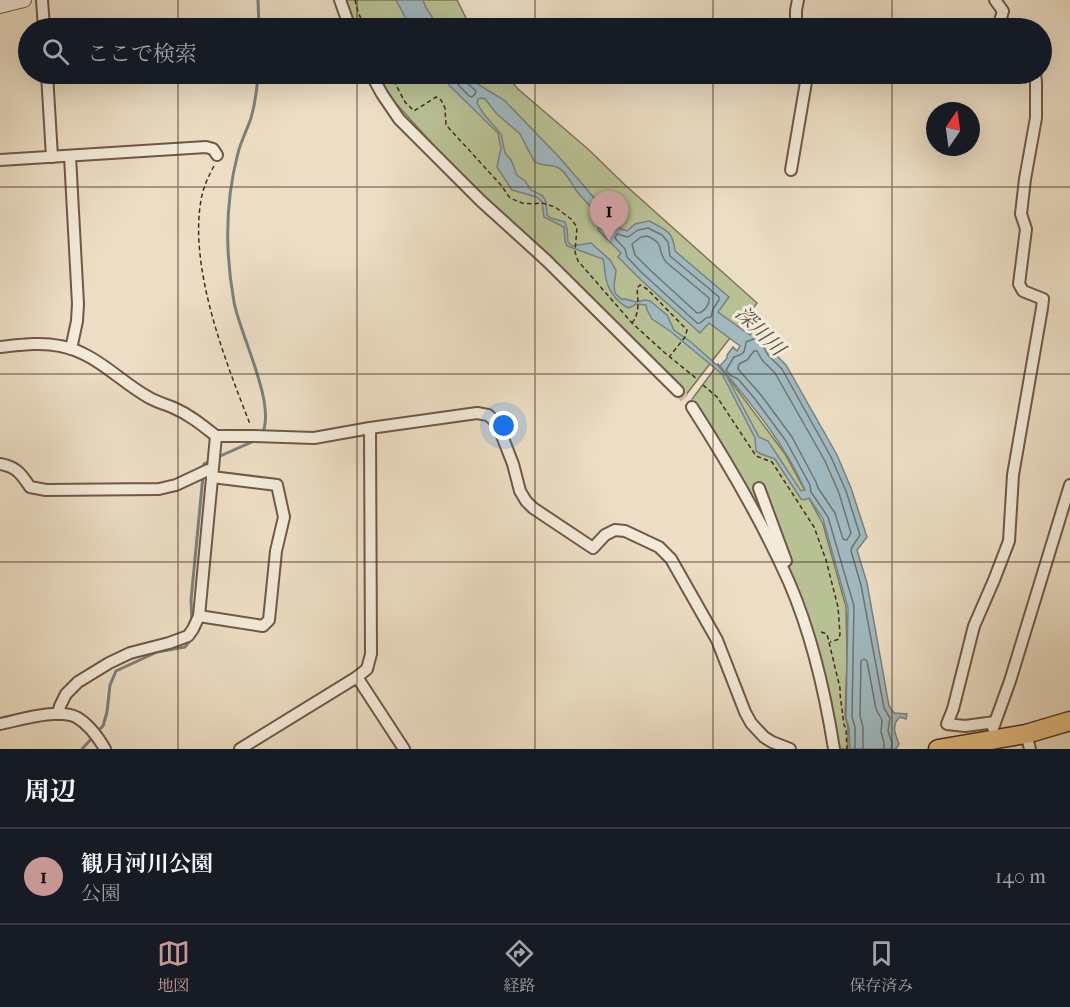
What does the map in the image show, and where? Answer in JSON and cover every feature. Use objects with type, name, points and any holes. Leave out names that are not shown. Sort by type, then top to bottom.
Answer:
[{"type":"highway","points":[[938,749],[989,740],[1028,742],[1070,722]]},
{"type":"street","points":[[1,4],[24,0]]},
{"type":"street","points":[[42,0],[43,18]]},
{"type":"street","points":[[340,0],[346,18]]},
{"type":"street","points":[[796,18],[798,0]]},
{"type":"street","points":[[995,0],[1003,11],[1001,18]]},
{"type":"street","points":[[48,84],[52,157]]},
{"type":"street","points":[[376,84],[399,119],[481,201],[554,267],[678,391]]},
{"type":"street","points":[[791,170],[806,84]]},
{"type":"street","points":[[994,722],[965,726],[947,724],[953,709],[974,626],[1010,541],[1013,475],[1043,299],[1023,291],[1019,284],[1026,229],[1021,214],[1036,118],[1036,84]]},
{"type":"street","points":[[0,160],[206,147],[213,149],[217,155]]},
{"type":"street","points":[[70,156],[78,304],[71,349]]},
{"type":"street","points":[[0,347],[40,344],[60,346],[89,356],[149,398],[195,419],[216,436],[315,438],[477,413],[488,415],[498,423],[520,491],[533,508],[593,548],[605,535],[615,530],[625,531],[659,547],[671,559],[717,640],[751,723],[764,737],[790,749]]},
{"type":"street","points":[[692,407],[749,501],[785,573],[804,623],[820,677],[834,749]]},
{"type":"street","points":[[240,749],[357,677],[366,669],[371,654],[370,428]]},
{"type":"street","points":[[58,714],[66,694],[78,682],[130,653],[169,644],[188,636],[193,629],[199,616],[216,436]]},
{"type":"street","points":[[0,464],[20,471],[30,488],[46,490],[159,489],[176,485],[208,470],[212,475],[277,485],[284,517],[276,551],[269,620],[263,626],[199,616]]},
{"type":"street","points":[[989,740],[1011,681],[1070,485]]},
{"type":"street","points":[[759,488],[786,562],[785,573]]},
{"type":"street","points":[[357,677],[404,749]]},
{"type":"street","points":[[0,724],[58,714],[75,717],[97,736],[105,749]]},
{"type":"path","points":[[355,0],[361,18]]},
{"type":"path","points":[[395,84],[405,102],[414,111],[436,97],[441,100],[445,108],[446,125],[501,185],[510,198],[522,203],[542,203],[558,208],[575,223],[578,230],[575,244],[578,261],[632,323],[697,379]]},
{"type":"path","points":[[217,155],[201,201],[199,248],[211,309],[229,370],[254,436]]},
{"type":"path","points":[[632,323],[639,305],[637,288],[640,285],[646,288],[687,330],[685,337],[669,357]]},
{"type":"path","points":[[703,385],[717,397],[756,456],[772,462],[814,527],[826,560],[838,607],[839,639],[830,642]]},
{"type":"path","points":[[821,632],[827,634],[830,642],[840,688],[847,749]]},
{"type":"green space","points":[[346,0],[457,0],[466,18],[352,18]]},
{"type":"green space","points":[[384,84],[514,84],[757,303],[685,396],[627,335],[467,182],[392,99]]},
{"type":"green space","points":[[718,364],[785,454],[823,524],[846,607],[845,716],[848,727],[848,749],[839,749],[835,727],[793,584],[690,402]]},
{"type":"water","points":[[396,0],[423,0],[433,18],[406,18]]},
{"type":"water","name":"深川川","points":[[448,84],[478,84],[504,100],[559,157],[621,229],[627,231],[635,224],[649,221],[668,232],[675,251],[729,297],[718,312],[750,335],[758,325],[773,352],[786,365],[837,455],[851,488],[867,537],[857,550],[867,583],[889,706],[894,713],[907,714],[906,719],[900,717],[895,723],[895,733],[899,744],[896,749],[850,749],[846,718],[848,608],[823,519],[809,498],[801,499],[775,459],[756,451],[755,438],[722,374],[652,319],[646,305],[636,304],[629,308],[624,306],[612,294],[607,284],[603,259],[567,246],[564,227],[544,217],[542,202],[537,197],[512,190],[497,167],[501,148],[498,133]],"holes":[[[478,99],[485,99],[497,114],[520,134],[534,161],[557,167],[565,174],[598,216],[600,220],[598,230],[621,253],[618,257],[640,279],[700,333],[709,323],[740,346],[737,351],[733,347],[720,366],[778,441],[805,490],[801,491],[768,441],[759,437],[727,377],[719,367],[674,330],[667,315],[650,301],[636,302],[621,299],[615,293],[616,270],[610,260],[591,243],[572,246],[568,242],[565,222],[547,215],[543,196],[531,190],[517,175],[511,160],[505,153],[501,134],[483,113],[477,103]]]},
{"type":"waterway","points":[[258,0],[259,18]]},
{"type":"waterway","points":[[257,84],[252,113],[234,171],[229,208],[228,246],[234,302],[265,406],[262,434]]},
{"type":"waterway","points":[[218,457],[256,440]]},
{"type":"waterway","points":[[203,469],[204,464],[212,460]]},
{"type":"waterway","points":[[192,624],[191,600],[203,476]]},
{"type":"waterway","points":[[97,732],[103,726],[110,685],[116,671],[157,652],[185,647],[191,639]]},
{"type":"waterway","points":[[82,749],[93,737]]},
{"type":"tunnel","points":[[678,391],[692,407]]},
{"type":"place","name":"観月河川公園","points":[[609,241]]}]
